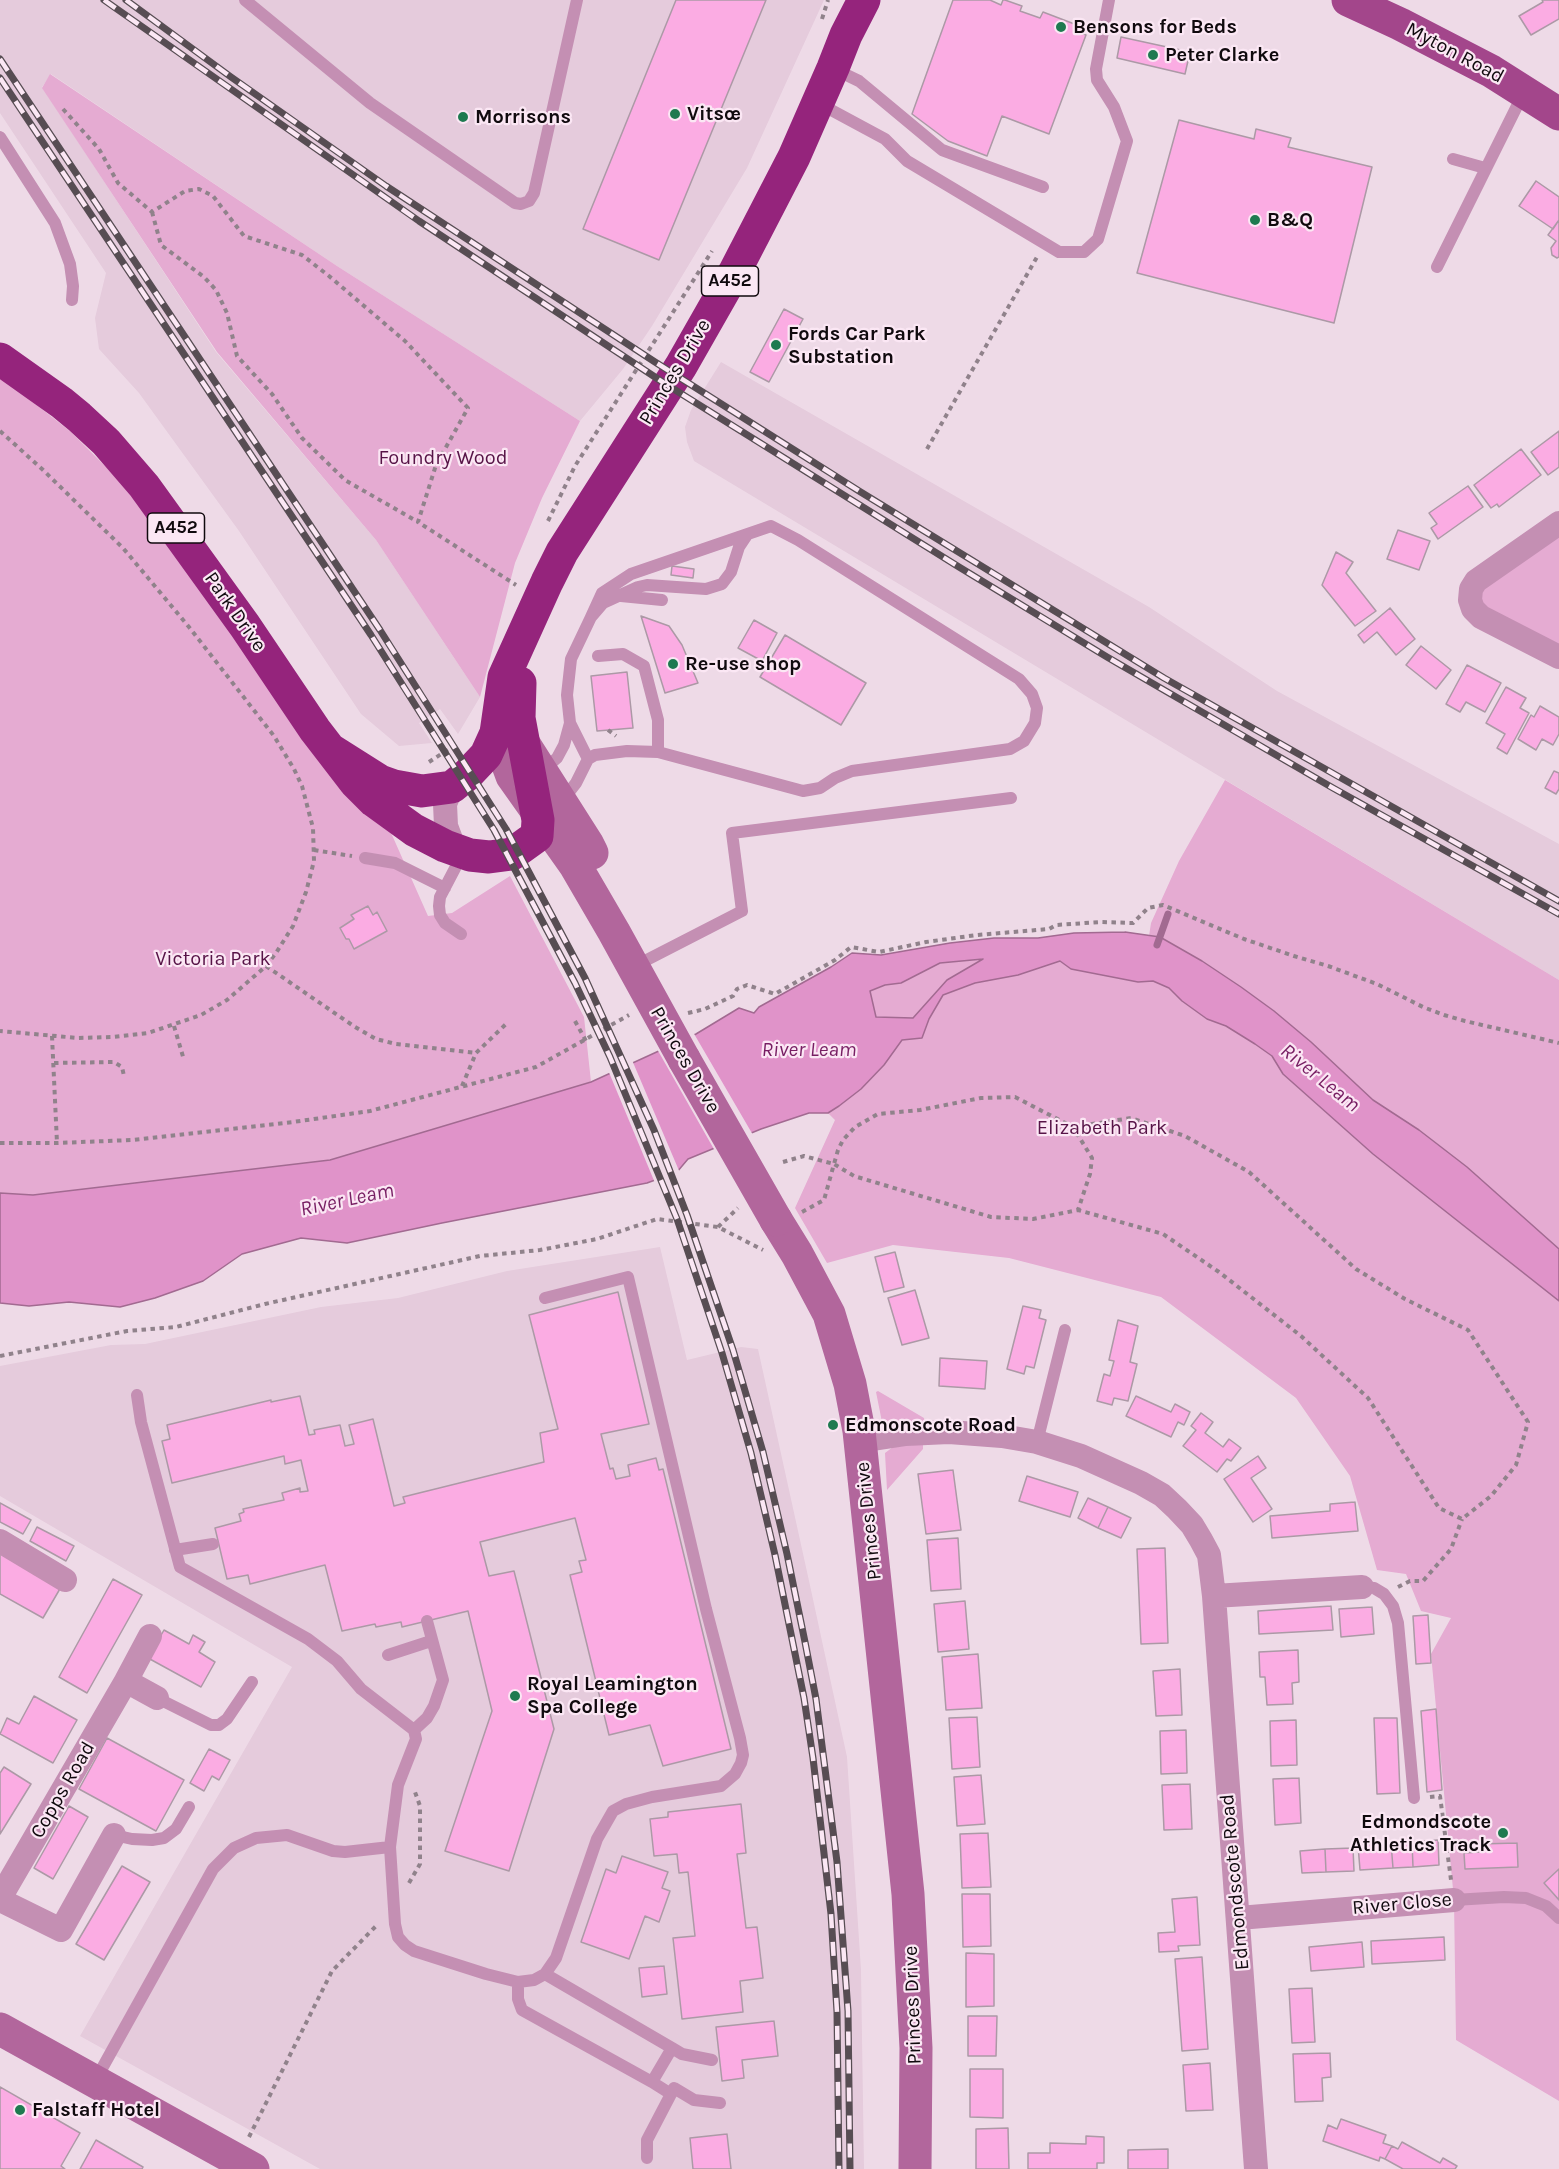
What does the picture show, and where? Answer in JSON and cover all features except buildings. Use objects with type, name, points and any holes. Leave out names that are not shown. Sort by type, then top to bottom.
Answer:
[{"type":"highway","name":"Princes Drive","points":[[846,34],[849,0]]},
{"type":"highway","name":"Princes Drive","points":[[546,819],[509,737],[504,677],[546,582],[562,552],[681,366],[734,273],[794,157],[846,34],[864,0]]},
{"type":"highway","name":"Park Drive","points":[[0,359],[79,417],[106,442],[144,486],[197,557],[331,750],[355,782],[374,801],[426,838],[476,856],[502,856],[519,850],[546,819]]},
{"type":"highway","name":"A452","points":[[452,787],[480,762],[490,749],[509,737]]},
{"type":"highway","name":"Park Drive","points":[[331,750],[362,771],[394,786],[422,791],[452,787]]},
{"type":"main road","name":"Myton Road","points":[[1348,0],[1430,39],[1525,91],[1559,114]]},
{"type":"street","points":[[1559,523],[1476,581],[1471,589],[1470,600],[1473,609],[1481,617],[1559,657]]},
{"type":"street","name":"Princes Drive","points":[[509,737],[541,771],[546,819],[614,932],[632,968],[674,1020],[786,1218],[808,1273],[829,1314],[850,1384],[860,1441],[908,1894],[916,2048],[915,2169]]},
{"type":"street","points":[[452,787],[445,804],[446,826],[452,842],[463,853]]},
{"type":"street","name":"Edmondscote Road","points":[[860,1441],[906,1434],[949,1432],[1002,1436],[1037,1442],[1081,1456],[1152,1489],[1178,1509],[1192,1525],[1209,1555],[1214,1596],[1230,1837],[1239,1918],[1256,2169]]},
{"type":"street","points":[[0,1541],[65,1580]]},
{"type":"street","points":[[1214,1596],[1362,1587]]},
{"type":"street","name":"Copps Road","points":[[114,1835],[61,1930],[0,1899],[150,1636]]},
{"type":"street","points":[[126,1681],[158,1698]]},
{"type":"street","name":"River Close","points":[[1239,1918],[1453,1893]]},
{"type":"street","points":[[0,2029],[253,2169]]},
{"type":"lane","points":[[245,0],[356,93],[516,203],[521,204],[529,201],[534,193],[577,0]]},
{"type":"lane","points":[[818,103],[885,139],[907,161],[1059,252],[1084,252],[1098,239],[1127,141],[1114,107],[1097,80],[1096,69],[1109,0]]},
{"type":"lane","points":[[833,68],[859,81],[942,150],[1043,187]]},
{"type":"lane","points":[[1437,267],[1525,91]]},
{"type":"lane","points":[[0,137],[55,223],[70,264],[72,300]]},
{"type":"lane","points":[[1453,159],[1485,168]]},
{"type":"lane","points":[[546,819],[576,783],[588,759],[595,755],[627,750],[657,752],[803,791],[820,788],[852,771],[1010,749],[1024,741],[1035,723],[1037,708],[1032,694],[1019,679],[798,540],[771,526],[631,574],[602,593],[574,653],[568,673],[567,695],[570,723],[588,759]]},
{"type":"lane","points":[[591,617],[603,603],[646,585],[699,589],[717,586],[725,581],[731,572],[739,547],[747,534]]},
{"type":"lane","points":[[620,596],[662,600]]},
{"type":"lane","points":[[598,656],[623,654],[644,666],[658,720],[657,752]]},
{"type":"lane","points":[[541,771],[557,758],[564,746],[570,723]]},
{"type":"lane","points":[[632,968],[742,911],[732,833],[1011,798]]},
{"type":"lane","points":[[461,934],[452,930],[440,915],[439,906],[445,888],[463,853]]},
{"type":"lane","points":[[365,858],[395,863],[445,888]]},
{"type":"lane","points":[[137,1395],[141,1422],[180,1567],[308,1639],[337,1661],[362,1689],[414,1730],[416,1740],[405,1767],[395,1803],[390,1847],[394,1924],[399,1937],[414,1951],[486,1974],[518,1982],[534,1980],[545,1974],[556,1958],[597,1839],[613,1811],[626,1804],[652,1797],[721,1786],[735,1774],[743,1755],[706,1609],[628,1277],[545,1298]]},
{"type":"lane","points":[[1037,1442],[1065,1330]]},
{"type":"lane","points":[[175,1550],[213,1544]]},
{"type":"lane","points":[[1362,1587],[1374,1588],[1383,1593],[1392,1606],[1398,1623],[1414,1798]]},
{"type":"lane","points":[[414,1730],[427,1718],[435,1706],[443,1680],[427,1621]]},
{"type":"lane","points":[[388,1655],[431,1641]]},
{"type":"lane","points":[[158,1698],[201,1721],[219,1725],[227,1719],[252,1683]]},
{"type":"lane","points":[[114,1835],[132,1839],[164,1838],[176,1829],[189,1807]]},
{"type":"lane","points":[[94,2082],[213,1869],[234,1848],[256,1838],[287,1835],[333,1851],[345,1852],[390,1847]]},
{"type":"lane","name":"River Close","points":[[1453,1893],[1526,1898],[1546,1906],[1559,1918]]},
{"type":"lane","points":[[545,1974],[682,2054],[712,2060]]},
{"type":"lane","points":[[518,1982],[518,1999],[522,2010],[671,2094]]},
{"type":"lane","points":[[652,2082],[672,2048]]},
{"type":"lane","points":[[647,2158],[647,2140],[674,2088],[694,2100],[720,2103]]},
{"type":"path","points":[[63,109],[99,149],[118,183],[152,212],[161,245],[216,290],[227,313],[237,356],[272,394],[303,438],[345,480],[418,522],[516,585]]},
{"type":"path","points":[[152,212],[185,191],[199,189],[213,196],[244,236],[302,255],[329,276],[405,341],[468,408],[436,465],[418,522]]},
{"type":"path","points":[[927,449],[1045,244]]},
{"type":"path","points":[[0,431],[129,555],[189,627],[274,736],[302,786],[314,828],[312,872],[293,926],[266,966],[227,1000],[201,1015],[148,1033],[113,1037],[52,1036],[0,1031]]},
{"type":"path","points":[[314,850],[365,858]]},
{"type":"path","points":[[674,1020],[733,996],[737,989],[747,985],[775,994],[835,960],[851,947],[879,952],[967,936],[1049,929],[1056,925],[1101,922],[1133,923],[1148,908],[1162,905],[1244,939],[1367,980],[1423,1007],[1465,1021],[1559,1043]]},
{"type":"path","points":[[266,966],[355,1028],[376,1039],[396,1044],[476,1053]]},
{"type":"path","points":[[0,1143],[132,1140],[293,1122],[370,1110],[536,1067],[637,1011]]},
{"type":"path","points":[[575,1021],[586,1041]]},
{"type":"path","points":[[462,1087],[476,1053],[506,1024]]},
{"type":"path","points":[[174,1026],[184,1060]]},
{"type":"path","points":[[52,1036],[57,1143]]},
{"type":"path","points":[[54,1063],[114,1062],[122,1067],[124,1076]]},
{"type":"path","points":[[786,1218],[824,1200],[843,1140],[855,1127],[878,1114],[920,1110],[981,1098],[1015,1097],[1073,1127],[1092,1158],[1090,1174],[1078,1210]]},
{"type":"path","points":[[1073,1127],[1131,1118],[1185,1137],[1249,1172],[1356,1269],[1405,1299],[1468,1330],[1528,1422],[1516,1464],[1491,1496],[1462,1519],[1451,1549],[1423,1581],[1410,1581]]},
{"type":"path","points":[[783,1162],[804,1156],[834,1164],[854,1176],[991,1217],[1033,1219],[1078,1210],[1163,1234],[1219,1272],[1301,1336],[1368,1398],[1439,1508],[1462,1519]]},
{"type":"path","points":[[718,1227],[738,1208]]},
{"type":"path","points":[[0,1356],[127,1331],[176,1327],[265,1304],[480,1257],[540,1250],[597,1239],[657,1219],[718,1227],[763,1250],[768,1258]]},
{"type":"path","points":[[249,2137],[332,1971],[394,1908],[420,1864],[420,1806],[405,1767]]},
{"type":"path","points":[[1428,1797],[1440,1796],[1453,1893]]},
{"type":"shaded area","points":[[0,0],[824,0],[747,168],[652,326],[623,369],[580,421],[337,266],[51,74],[42,87],[216,352],[376,540],[480,697],[458,734],[440,709],[419,723],[432,743],[399,746],[361,714],[239,531],[139,393],[99,349],[95,318],[106,273],[0,113]]},
{"type":"shaded area","points":[[721,362],[1149,607],[1277,691],[1559,844],[1559,980],[694,461],[687,442],[685,427],[691,410]]},
{"type":"shaded area","name":"Royal Leamington Spa College","points":[[660,1247],[687,1360],[741,1347],[758,1349],[847,1757],[861,1970],[864,2169],[320,2169],[80,2036],[292,1667],[0,1496],[0,1366],[111,1345],[145,1344],[321,1307],[398,1298],[507,1271]]},
{"type":"green space","name":"Foundry Wood","points":[[50,74],[337,266],[580,421],[542,498],[515,563],[480,697],[376,540],[217,352],[42,88]]},
{"type":"green space","name":"Victoria Park","points":[[0,376],[71,432],[139,503],[388,826],[428,916],[452,913],[510,876],[584,1017],[591,1082],[330,1160],[33,1195],[0,1193]]},
{"type":"green space","points":[[1559,529],[1559,648],[1488,612],[1481,599],[1481,588]]},
{"type":"green space","points":[[1225,780],[1559,980],[1559,1249],[1467,1167],[1419,1130],[1373,1100],[1274,1011],[1202,961],[1149,936],[1151,923],[1179,861]]},
{"type":"green space","points":[[985,959],[947,980],[913,1018],[876,1017],[869,991],[885,985],[901,983],[940,963]]},
{"type":"green space","name":"Elizabeth Park","points":[[1060,961],[1071,969],[1138,982],[1153,981],[1169,988],[1182,1001],[1207,1019],[1226,1026],[1255,1044],[1272,1056],[1283,1074],[1373,1154],[1559,1301],[1559,2101],[1456,2040],[1454,1900],[1431,1654],[1451,1618],[1421,1611],[1406,1574],[1377,1570],[1350,1476],[1296,1398],[1161,1297],[1009,1258],[893,1245],[827,1263],[795,1208],[835,1120],[828,1113],[861,1089],[884,1065],[902,1040],[922,1038],[929,1019],[943,995],[975,983],[1018,975]]},
{"type":"green space","points":[[878,1391],[924,1418],[925,1423],[895,1425],[882,1422],[876,1392]]},
{"type":"green space","points":[[923,1444],[923,1449],[887,1490],[885,1453],[893,1447]]},
{"type":"water","name":"River Leam","points":[[1125,932],[1160,937],[1202,961],[1274,1011],[1373,1100],[1419,1130],[1467,1167],[1559,1249],[1559,1301],[1373,1154],[1283,1074],[1272,1056],[1255,1044],[1226,1026],[1207,1019],[1182,1001],[1169,988],[1153,981],[1138,982],[1071,969],[1060,961],[1018,975],[975,983],[943,995],[929,1019],[922,1038],[902,1040],[884,1065],[861,1089],[828,1113],[809,1113],[761,1129],[688,1159],[677,1172],[647,1183],[347,1243],[301,1238],[242,1254],[203,1281],[155,1298],[120,1307],[69,1302],[29,1306],[0,1303],[0,1193],[33,1195],[330,1160],[591,1082],[696,1034],[739,1008],[754,1013],[759,1007],[852,953],[881,955],[950,943],[994,938],[1038,938],[1074,933]],"holes":[[[983,959],[947,980],[913,1018],[876,1017],[870,991],[885,985],[901,983],[940,963]]]},
{"type":"pier","points":[[693,1032],[753,1135],[715,1151],[657,1049]]},
{"type":"pier","points":[[632,1060],[680,1173],[655,1183],[608,1070]]},
{"type":"waterway","points":[[1157,945],[1168,914]]},
{"type":"railway","points":[[104,0],[419,221],[664,383],[1107,657],[1333,788],[1559,914]]},
{"type":"railway","points":[[126,0],[386,186],[655,362],[859,491],[1164,678],[1559,901]]},
{"type":"railway","points":[[0,59],[380,630],[506,829],[585,978],[654,1130],[687,1215],[733,1350],[763,1452],[787,1554],[816,1699],[837,1862],[848,2011],[850,2169]]},
{"type":"railway","points":[[0,78],[371,635],[494,830],[575,983],[610,1057],[677,1219],[722,1353],[751,1453],[775,1555],[804,1698],[831,1914],[837,2012],[839,2169]]},
{"type":"place","name":"Bensons for Beds","points":[[1061,27]]},
{"type":"place","name":"Peter Clarke","points":[[1153,55]]},
{"type":"place","name":"Vitsœ","points":[[675,114]]},
{"type":"place","name":"Morrisons","points":[[463,117]]},
{"type":"place","name":"B&Q","points":[[1255,220]]},
{"type":"place","name":"Fords Car Park Substation","points":[[776,345]]},
{"type":"place","name":"Re-use shop","points":[[673,664]]},
{"type":"place","name":"Edmonscote Road","points":[[833,1425]]},
{"type":"place","name":"Royal Leamington Spa College","points":[[515,1696]]},
{"type":"place","name":"Edmondscote Athletics Track","points":[[1503,1833]]},
{"type":"place","name":"Falstaff Hotel","points":[[20,2110]]}]
